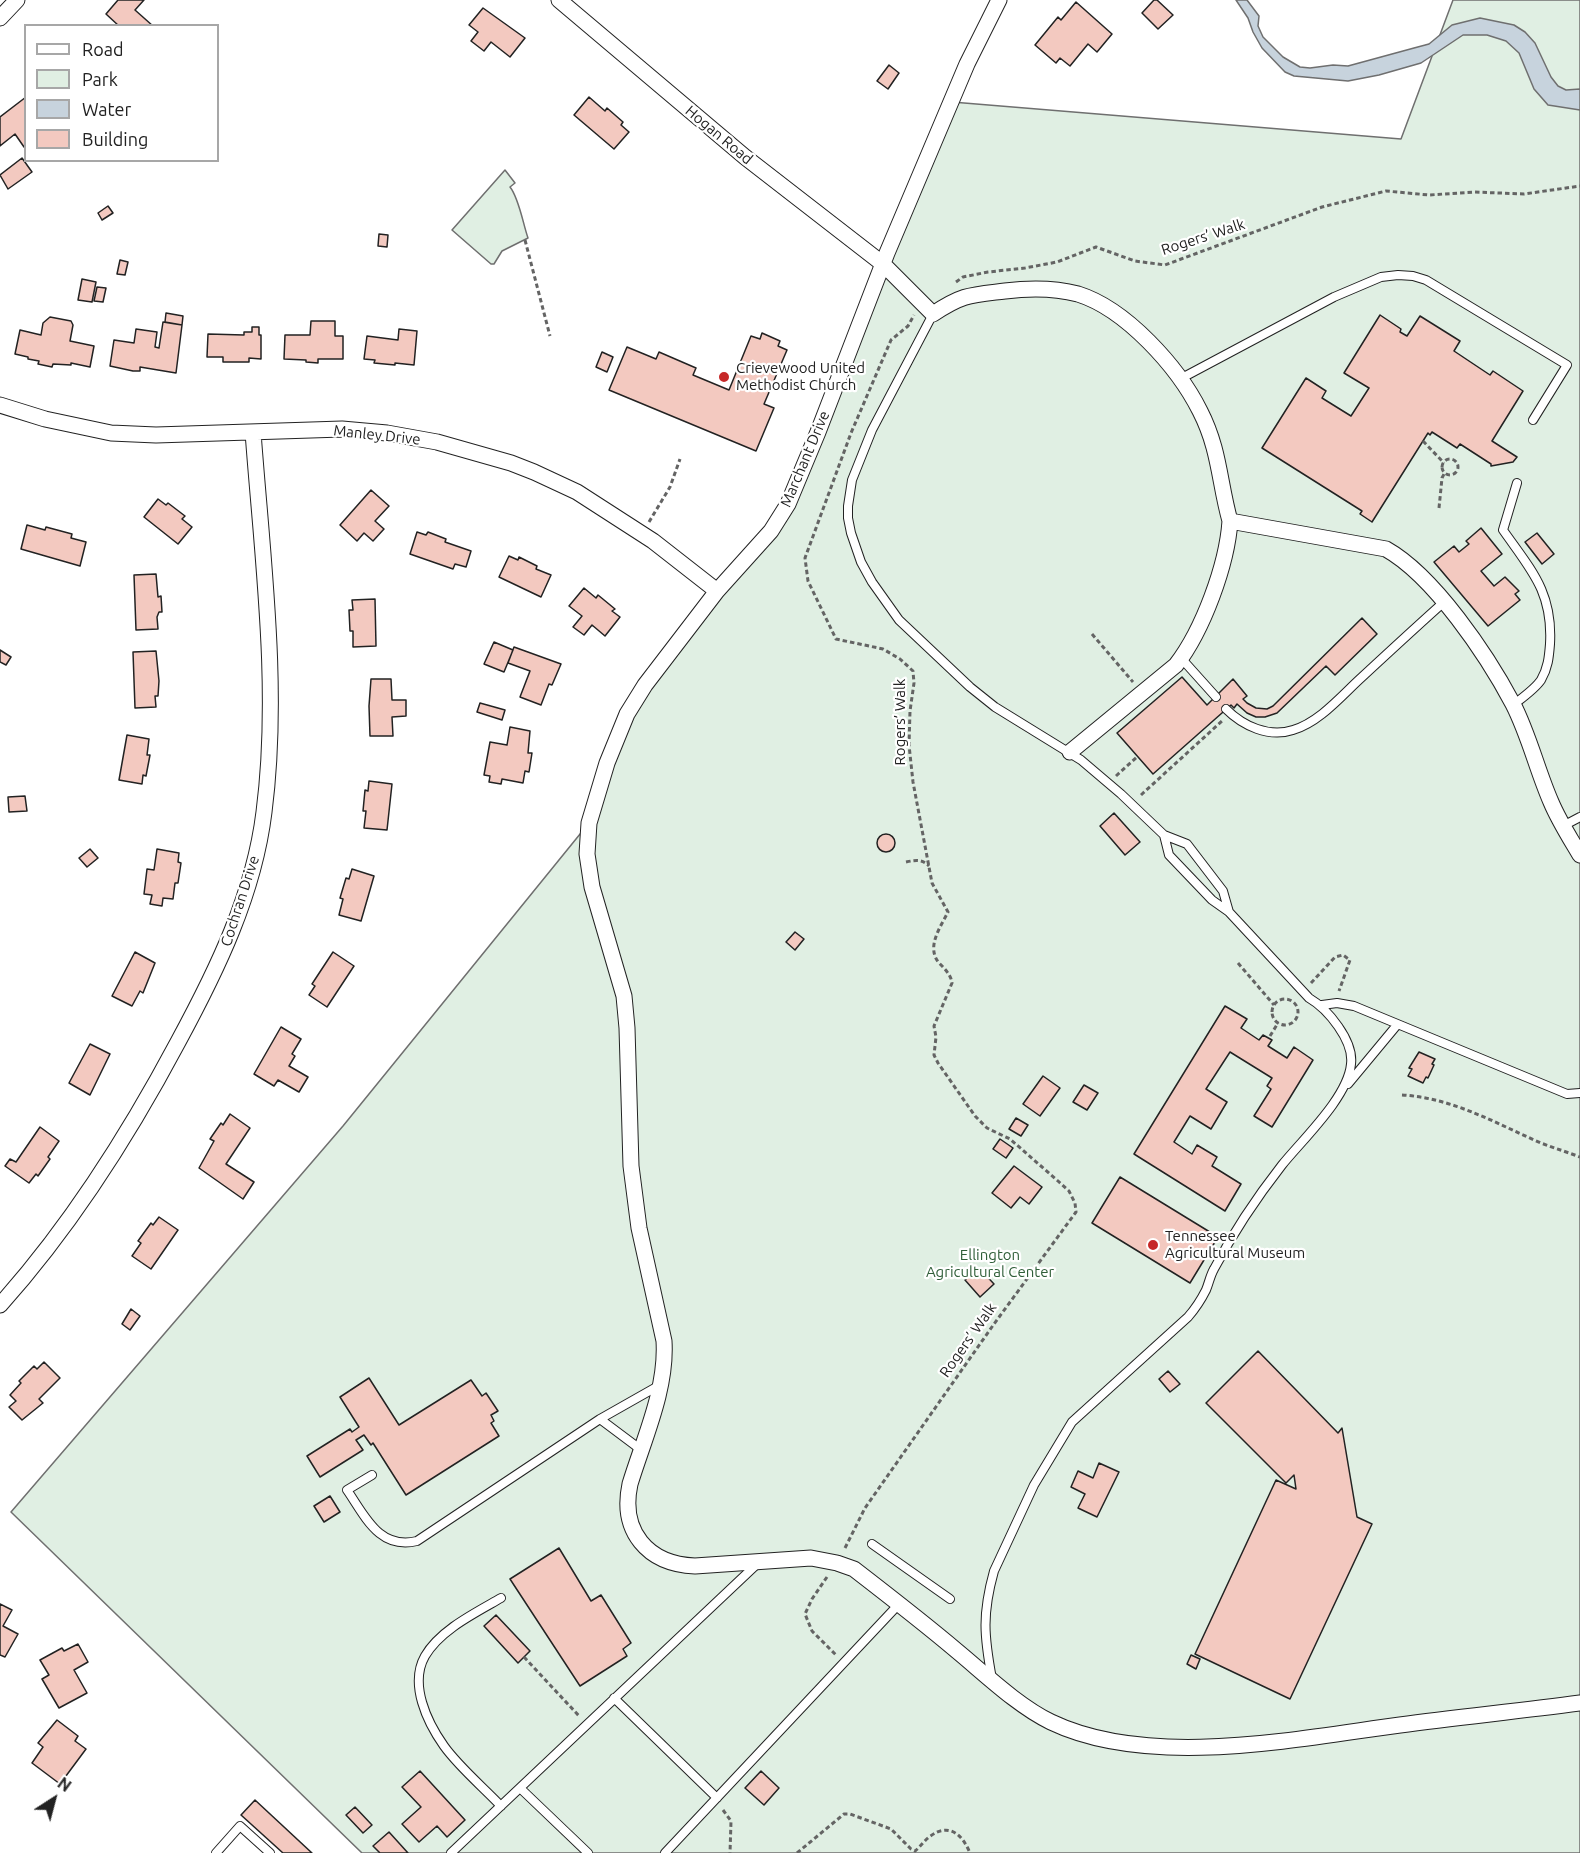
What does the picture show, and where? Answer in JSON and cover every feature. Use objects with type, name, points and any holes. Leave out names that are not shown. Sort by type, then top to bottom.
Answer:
[{"type":"street","points":[[0,18],[16,0]]},
{"type":"street","name":"Hogan Road","points":[[559,0],[745,157],[883,264],[933,314]]},
{"type":"street","name":"Marchant Drive","points":[[999,0],[967,64],[883,264],[788,504],[771,531],[717,591],[645,685],[627,714],[601,778],[589,823],[587,854],[592,887],[624,996],[631,1166],[637,1218],[664,1341],[665,1358],[661,1384],[630,1484],[627,1500],[630,1525],[642,1543],[664,1559],[684,1566],[811,1558],[854,1569],[992,1681],[1050,1722],[1086,1736],[1167,1747],[1212,1747],[1277,1742],[1580,1704]]},
{"type":"street","points":[[933,314],[954,300],[967,295],[1018,289],[1057,290],[1079,295],[1100,304],[1128,324],[1157,351],[1180,379],[1200,411],[1213,441],[1220,465],[1230,521],[1229,537],[1201,625],[1181,658],[1070,752]]},
{"type":"street","name":"Manley Drive","points":[[0,405],[45,419],[111,433],[156,435],[321,429],[365,430],[437,442],[511,463],[541,475],[594,502],[640,532],[717,591]]},
{"type":"street","name":"Cochran Drive","points":[[0,1305],[33,1269],[66,1226],[151,1092],[216,969],[248,884],[264,815],[269,733],[267,633],[253,432]]},
{"type":"street","points":[[1230,521],[1386,549],[1402,560],[1444,602],[1479,649],[1513,705],[1552,803],[1580,855]]},
{"type":"lane","points":[[1180,379],[1334,297],[1381,277],[1413,276],[1426,280],[1457,297],[1567,365],[1533,420]]},
{"type":"lane","points":[[933,314],[873,430],[852,480],[848,506],[851,532],[861,562],[899,620],[970,687],[995,707],[1070,752],[1108,783],[1164,835],[1187,844],[1223,891],[1229,912]]},
{"type":"lane","points":[[1513,705],[1540,682],[1548,662],[1551,630],[1549,609],[1543,590],[1503,530],[1517,483]]},
{"type":"lane","points":[[1228,711],[1248,726],[1264,731],[1294,730],[1324,712],[1444,602]]},
{"type":"lane","points":[[1181,658],[1216,697]]},
{"type":"lane","points":[[1563,826],[1580,817]]},
{"type":"lane","points":[[1164,835],[1169,855],[1212,900],[1229,912],[1309,998],[1322,1005],[1351,1049],[1350,1070],[1344,1090]]},
{"type":"lane","points":[[1322,1005],[1337,1003],[1369,1011],[1397,1025],[1567,1094],[1580,1093]]},
{"type":"lane","points":[[992,1681],[984,1627],[990,1586],[994,1571],[1034,1485],[1076,1417],[1188,1317],[1206,1289],[1213,1271],[1245,1216],[1280,1168],[1397,1025]]},
{"type":"lane","points":[[372,1475],[347,1490],[377,1532],[396,1543],[407,1544],[417,1541],[600,1419],[661,1384]]},
{"type":"lane","points":[[600,1419],[640,1449]]},
{"type":"lane","points":[[872,1544],[950,1599]]},
{"type":"lane","points":[[452,1853],[760,1561]]},
{"type":"lane","points":[[501,1598],[474,1613],[433,1645],[419,1667],[417,1679],[424,1707],[445,1747],[501,1806]]},
{"type":"lane","points":[[665,1853],[899,1604]]},
{"type":"lane","points":[[614,1698],[717,1798]]},
{"type":"lane","points":[[520,1788],[588,1853]]},
{"type":"lane","points":[[216,1853],[240,1827],[270,1853]]},
{"type":"path","name":"Rogers’ Walk","points":[[955,283],[963,277],[1058,262],[1096,248],[1136,261],[1165,265],[1322,207],[1386,191],[1429,195],[1474,192],[1524,194],[1580,186]]},
{"type":"path","points":[[525,240],[550,336]]},
{"type":"path","name":"Rogers’ Walk","points":[[844,1663],[812,1631],[805,1614],[812,1599],[837,1563],[865,1508],[1076,1212],[1075,1203],[1069,1191],[1010,1139],[987,1128],[975,1116],[950,1083],[934,1055],[935,1020],[952,983],[949,974],[934,957],[934,943],[948,912],[932,883],[913,782],[909,744],[913,671],[900,659],[883,649],[837,639],[808,580],[805,558],[851,434],[891,340],[908,326],[921,302]]},
{"type":"path","points":[[1423,441],[1444,463],[1445,472],[1441,483],[1439,508]]},
{"type":"path","points":[[640,532],[670,487],[680,459]]},
{"type":"path","points":[[1444,463],[1452,459],[1456,461],[1458,467],[1454,473],[1445,472]]},
{"type":"path","points":[[1092,634],[1142,693]]},
{"type":"path","points":[[1131,804],[1228,711]]},
{"type":"path","points":[[1108,783],[1138,756]]},
{"type":"path","points":[[906,862],[918,860],[925,862],[929,867]]},
{"type":"path","points":[[1294,1002],[1339,955],[1348,957],[1350,965],[1341,984],[1337,1003]]},
{"type":"path","points":[[1238,963],[1274,1005],[1273,1016],[1278,1023],[1287,1024],[1295,1021],[1298,1010],[1294,1002],[1283,999],[1274,1005]]},
{"type":"path","points":[[1270,1036],[1278,1023]]},
{"type":"path","points":[[1402,1095],[1421,1096],[1456,1105],[1580,1157]]},
{"type":"path","points":[[524,1657],[587,1724]]},
{"type":"path","points":[[797,1853],[844,1814],[850,1814],[891,1829],[915,1851],[939,1831],[951,1830],[960,1835],[970,1853]]},
{"type":"green space","name":"Ellington Agricultural Center","points":[[1453,0],[1580,0],[1580,1853],[362,1853],[11,1512],[343,1126],[589,823],[627,714],[771,531],[952,102],[1401,139]]},
{"type":"green space","points":[[505,170],[515,183],[510,187],[518,204],[528,238],[502,251],[494,264],[491,264],[452,230]]},
{"type":"water","points":[[1236,0],[1247,0],[1259,16],[1258,26],[1263,37],[1283,57],[1300,67],[1310,68],[1348,66],[1429,44],[1452,25],[1480,18],[1514,25],[1525,32],[1535,43],[1551,77],[1558,86],[1566,90],[1580,89],[1580,110],[1548,105],[1534,89],[1519,53],[1506,41],[1487,35],[1463,35],[1421,63],[1379,75],[1348,81],[1294,76],[1285,72],[1262,48],[1248,18]]},
{"type":"building","points":[[118,0],[144,0],[135,10],[151,24],[117,24],[106,14]]},
{"type":"building","points":[[1154,0],[1157,0],[1173,15],[1158,29],[1142,13]]},
{"type":"building","points":[[1076,2],[1112,34],[1097,52],[1088,44],[1070,66],[1060,58],[1056,63],[1035,45],[1058,17],[1061,20]]},
{"type":"building","points":[[483,8],[525,38],[510,57],[491,42],[484,51],[471,41],[478,32],[469,25]]},
{"type":"building","points":[[889,65],[899,73],[888,89],[877,81]]},
{"type":"building","points":[[589,97],[605,111],[607,108],[623,122],[621,125],[629,132],[614,149],[574,115]]},
{"type":"building","points":[[24,99],[24,147],[15,134],[0,146],[0,117]]},
{"type":"building","points":[[22,158],[32,172],[8,189],[0,175]]},
{"type":"building","points":[[108,206],[113,213],[102,220],[98,213]]},
{"type":"building","points":[[379,234],[388,235],[387,247],[378,246]]},
{"type":"building","points":[[120,260],[128,262],[125,275],[117,274]]},
{"type":"building","points":[[82,279],[96,282],[92,302],[78,300]]},
{"type":"building","points":[[97,287],[106,288],[103,302],[94,301]]},
{"type":"building","points":[[166,313],[183,316],[182,325],[165,322]]},
{"type":"building","points":[[1380,315],[1401,329],[1400,332],[1407,336],[1420,316],[1460,341],[1454,351],[1490,375],[1493,371],[1523,391],[1492,441],[1517,457],[1513,462],[1491,466],[1460,444],[1457,448],[1432,432],[1430,435],[1428,433],[1372,522],[1360,514],[1362,511],[1262,448],[1306,378],[1326,391],[1322,398],[1351,416],[1369,388],[1344,373]]},
{"type":"building","points":[[50,317],[71,321],[73,325],[70,341],[94,346],[90,367],[71,363],[71,365],[53,364],[52,367],[38,364],[39,361],[15,354],[20,330],[41,335],[43,323]]},
{"type":"building","points":[[311,321],[335,321],[335,336],[343,336],[343,359],[318,359],[318,363],[284,359],[285,335],[310,335]]},
{"type":"building","points":[[163,322],[182,325],[176,373],[140,367],[140,371],[133,371],[110,366],[114,340],[134,343],[136,329],[157,332],[155,347],[159,348]]},
{"type":"building","points":[[252,327],[259,327],[261,359],[249,358],[249,362],[223,362],[223,357],[207,357],[208,334],[244,335],[244,332],[252,332]]},
{"type":"building","points":[[399,329],[417,331],[414,365],[374,363],[375,360],[364,359],[367,336],[398,340]]},
{"type":"building","points":[[762,333],[780,341],[778,346],[787,350],[764,404],[774,408],[756,451],[609,390],[627,347],[656,359],[659,352],[696,368],[693,375],[729,390],[751,336],[760,339]]},
{"type":"building","points":[[602,352],[613,357],[607,372],[596,367]]},
{"type":"building","points":[[371,490],[389,506],[375,521],[384,529],[373,541],[364,533],[357,541],[340,525]]},
{"type":"building","points":[[158,499],[166,505],[168,503],[185,516],[182,519],[192,527],[178,544],[144,517]]},
{"type":"building","points":[[27,525],[72,534],[71,538],[86,542],[80,566],[21,549]]},
{"type":"building","points":[[1481,528],[1502,554],[1481,571],[1494,586],[1505,577],[1519,591],[1515,594],[1520,600],[1488,626],[1434,562],[1454,546],[1459,552],[1469,544],[1466,541]]},
{"type":"building","points":[[417,532],[426,535],[428,532],[446,539],[445,542],[471,551],[466,567],[455,564],[453,569],[410,554]]},
{"type":"building","points":[[1537,533],[1554,554],[1542,564],[1525,542]]},
{"type":"building","points":[[509,556],[518,560],[519,557],[537,566],[536,569],[551,575],[541,597],[499,577]]},
{"type":"building","points":[[156,574],[162,612],[159,612],[157,617],[158,629],[136,630],[134,575]]},
{"type":"building","points":[[584,588],[596,598],[598,595],[615,609],[612,611],[620,617],[605,636],[592,625],[584,635],[573,627],[582,616],[569,606]]},
{"type":"building","points":[[375,599],[376,646],[353,647],[349,610],[353,610],[352,600]]},
{"type":"building","points":[[1362,618],[1377,634],[1335,675],[1326,666],[1277,713],[1265,717],[1256,717],[1237,704],[1234,708],[1231,705],[1153,774],[1117,733],[1182,677],[1207,705],[1233,679],[1247,696],[1243,699],[1247,703],[1256,708],[1267,709],[1273,706]]},
{"type":"building","points":[[494,642],[513,650],[504,672],[484,664]]},
{"type":"building","points":[[514,647],[561,664],[552,685],[549,684],[541,705],[520,697],[530,671],[508,663]]},
{"type":"building","points":[[0,650],[11,657],[6,665],[0,662]]},
{"type":"building","points":[[156,651],[159,681],[158,696],[155,696],[156,707],[135,708],[133,652]]},
{"type":"building","points":[[371,679],[391,679],[392,700],[406,700],[406,716],[392,717],[393,736],[370,736]]},
{"type":"building","points":[[480,703],[505,710],[502,720],[477,712]]},
{"type":"building","points":[[510,727],[530,731],[528,753],[532,753],[529,772],[525,771],[523,783],[502,779],[501,784],[489,782],[490,776],[484,775],[490,742],[507,745]]},
{"type":"building","points":[[127,735],[149,739],[147,755],[150,755],[142,784],[119,780]]},
{"type":"building","points":[[369,781],[392,784],[387,830],[364,828],[365,790],[368,791]]},
{"type":"building","points":[[25,796],[27,811],[9,812],[8,797]]},
{"type":"building","points":[[1114,813],[1140,842],[1125,855],[1100,826]]},
{"type":"building","points":[[886,834],[892,837],[895,843],[892,849],[886,852],[880,849],[877,843],[880,837]]},
{"type":"building","points":[[90,849],[98,858],[87,867],[79,858]]},
{"type":"building","points":[[157,849],[179,853],[178,862],[181,863],[173,899],[163,898],[162,906],[150,904],[152,895],[144,894],[147,869],[154,870]]},
{"type":"building","points":[[352,869],[374,876],[361,921],[339,915],[343,899],[340,898],[346,878],[349,879]]},
{"type":"building","points":[[795,932],[804,939],[795,950],[786,942]]},
{"type":"building","points":[[135,952],[155,963],[143,993],[140,991],[132,1006],[112,996]]},
{"type":"building","points":[[333,952],[354,966],[327,1007],[309,995],[315,986],[312,984]]},
{"type":"building","points":[[1225,1006],[1247,1019],[1241,1028],[1259,1040],[1263,1035],[1272,1040],[1268,1046],[1287,1058],[1294,1047],[1313,1060],[1272,1127],[1254,1116],[1271,1089],[1267,1086],[1272,1078],[1230,1052],[1206,1089],[1227,1102],[1211,1129],[1190,1116],[1174,1142],[1192,1154],[1197,1145],[1217,1157],[1212,1166],[1241,1184],[1225,1211],[1134,1154]]},
{"type":"building","points":[[281,1027],[301,1039],[292,1054],[295,1056],[289,1066],[308,1077],[299,1092],[278,1080],[274,1086],[254,1074]]},
{"type":"building","points":[[90,1044],[110,1054],[90,1095],[69,1083]]},
{"type":"building","points":[[1419,1052],[1435,1059],[1428,1078],[1426,1077],[1423,1083],[1408,1076],[1412,1069],[1409,1068]]},
{"type":"building","points":[[1043,1076],[1060,1088],[1040,1116],[1023,1104]]},
{"type":"building","points":[[1084,1085],[1098,1093],[1087,1110],[1073,1102]]},
{"type":"building","points":[[230,1114],[250,1128],[226,1164],[254,1182],[243,1199],[199,1168],[214,1141],[210,1139]]},
{"type":"building","points":[[1016,1118],[1028,1125],[1021,1136],[1009,1129]]},
{"type":"building","points":[[40,1127],[59,1141],[38,1176],[36,1174],[29,1183],[5,1166],[10,1159],[16,1162]]},
{"type":"building","points":[[1000,1139],[1013,1148],[1006,1158],[993,1149]]},
{"type":"building","points":[[1014,1166],[1042,1187],[1029,1204],[1020,1197],[1011,1208],[992,1193]]},
{"type":"building","points":[[1120,1177],[1218,1237],[1190,1283],[1092,1223]]},
{"type":"building","points":[[159,1217],[178,1230],[151,1269],[132,1256],[141,1243],[138,1241],[151,1223],[153,1225]]},
{"type":"building","points":[[979,1268],[994,1284],[980,1297],[965,1280]]},
{"type":"building","points":[[131,1309],[140,1316],[130,1330],[122,1324]]},
{"type":"building","points":[[1258,1351],[1338,1433],[1342,1428],[1357,1517],[1372,1524],[1290,1699],[1195,1654],[1276,1480],[1296,1489],[1294,1475],[1286,1483],[1206,1403]]},
{"type":"building","points":[[44,1362],[60,1378],[39,1399],[43,1403],[22,1420],[9,1407],[16,1401],[10,1395],[21,1383],[19,1381],[34,1366],[37,1369]]},
{"type":"building","points":[[1168,1371],[1180,1384],[1170,1392],[1159,1379]]},
{"type":"building","points":[[369,1378],[399,1425],[471,1380],[482,1396],[486,1393],[498,1411],[491,1415],[494,1421],[491,1423],[499,1436],[406,1495],[373,1443],[371,1445],[364,1435],[356,1440],[363,1450],[320,1477],[307,1456],[350,1429],[352,1432],[359,1427],[340,1397]]},
{"type":"building","points":[[1099,1463],[1119,1472],[1097,1517],[1078,1508],[1085,1494],[1071,1487],[1078,1471],[1093,1478]]},
{"type":"building","points":[[330,1496],[340,1512],[324,1522],[314,1506]]},
{"type":"building","points":[[559,1548],[591,1601],[601,1595],[631,1643],[623,1649],[627,1656],[580,1686],[510,1579]]},
{"type":"building","points":[[0,1604],[12,1610],[3,1626],[18,1634],[5,1657],[0,1655]]},
{"type":"building","points":[[496,1615],[530,1651],[518,1663],[484,1626]]},
{"type":"building","points":[[78,1644],[88,1662],[74,1670],[87,1693],[59,1708],[42,1679],[49,1675],[40,1660],[62,1648],[64,1651]]},
{"type":"building","points":[[1191,1655],[1200,1659],[1196,1669],[1187,1664]]},
{"type":"building","points":[[57,1720],[78,1736],[75,1741],[86,1749],[60,1784],[32,1763],[43,1747],[38,1743]]},
{"type":"building","points":[[420,1771],[465,1820],[447,1837],[437,1826],[419,1842],[402,1824],[421,1807],[402,1787]]},
{"type":"building","points":[[761,1771],[779,1788],[764,1805],[745,1788]]},
{"type":"building","points":[[255,1800],[312,1853],[283,1853],[241,1815]]},
{"type":"building","points":[[355,1807],[372,1825],[363,1833],[346,1815]]},
{"type":"building","points":[[389,1832],[408,1853],[380,1853],[373,1846]]},
{"type":"place","name":"Crievewood United Methodist Church","points":[[724,377]]},
{"type":"place","name":"Tennessee Agricultural Museum","points":[[1153,1245]]}]
